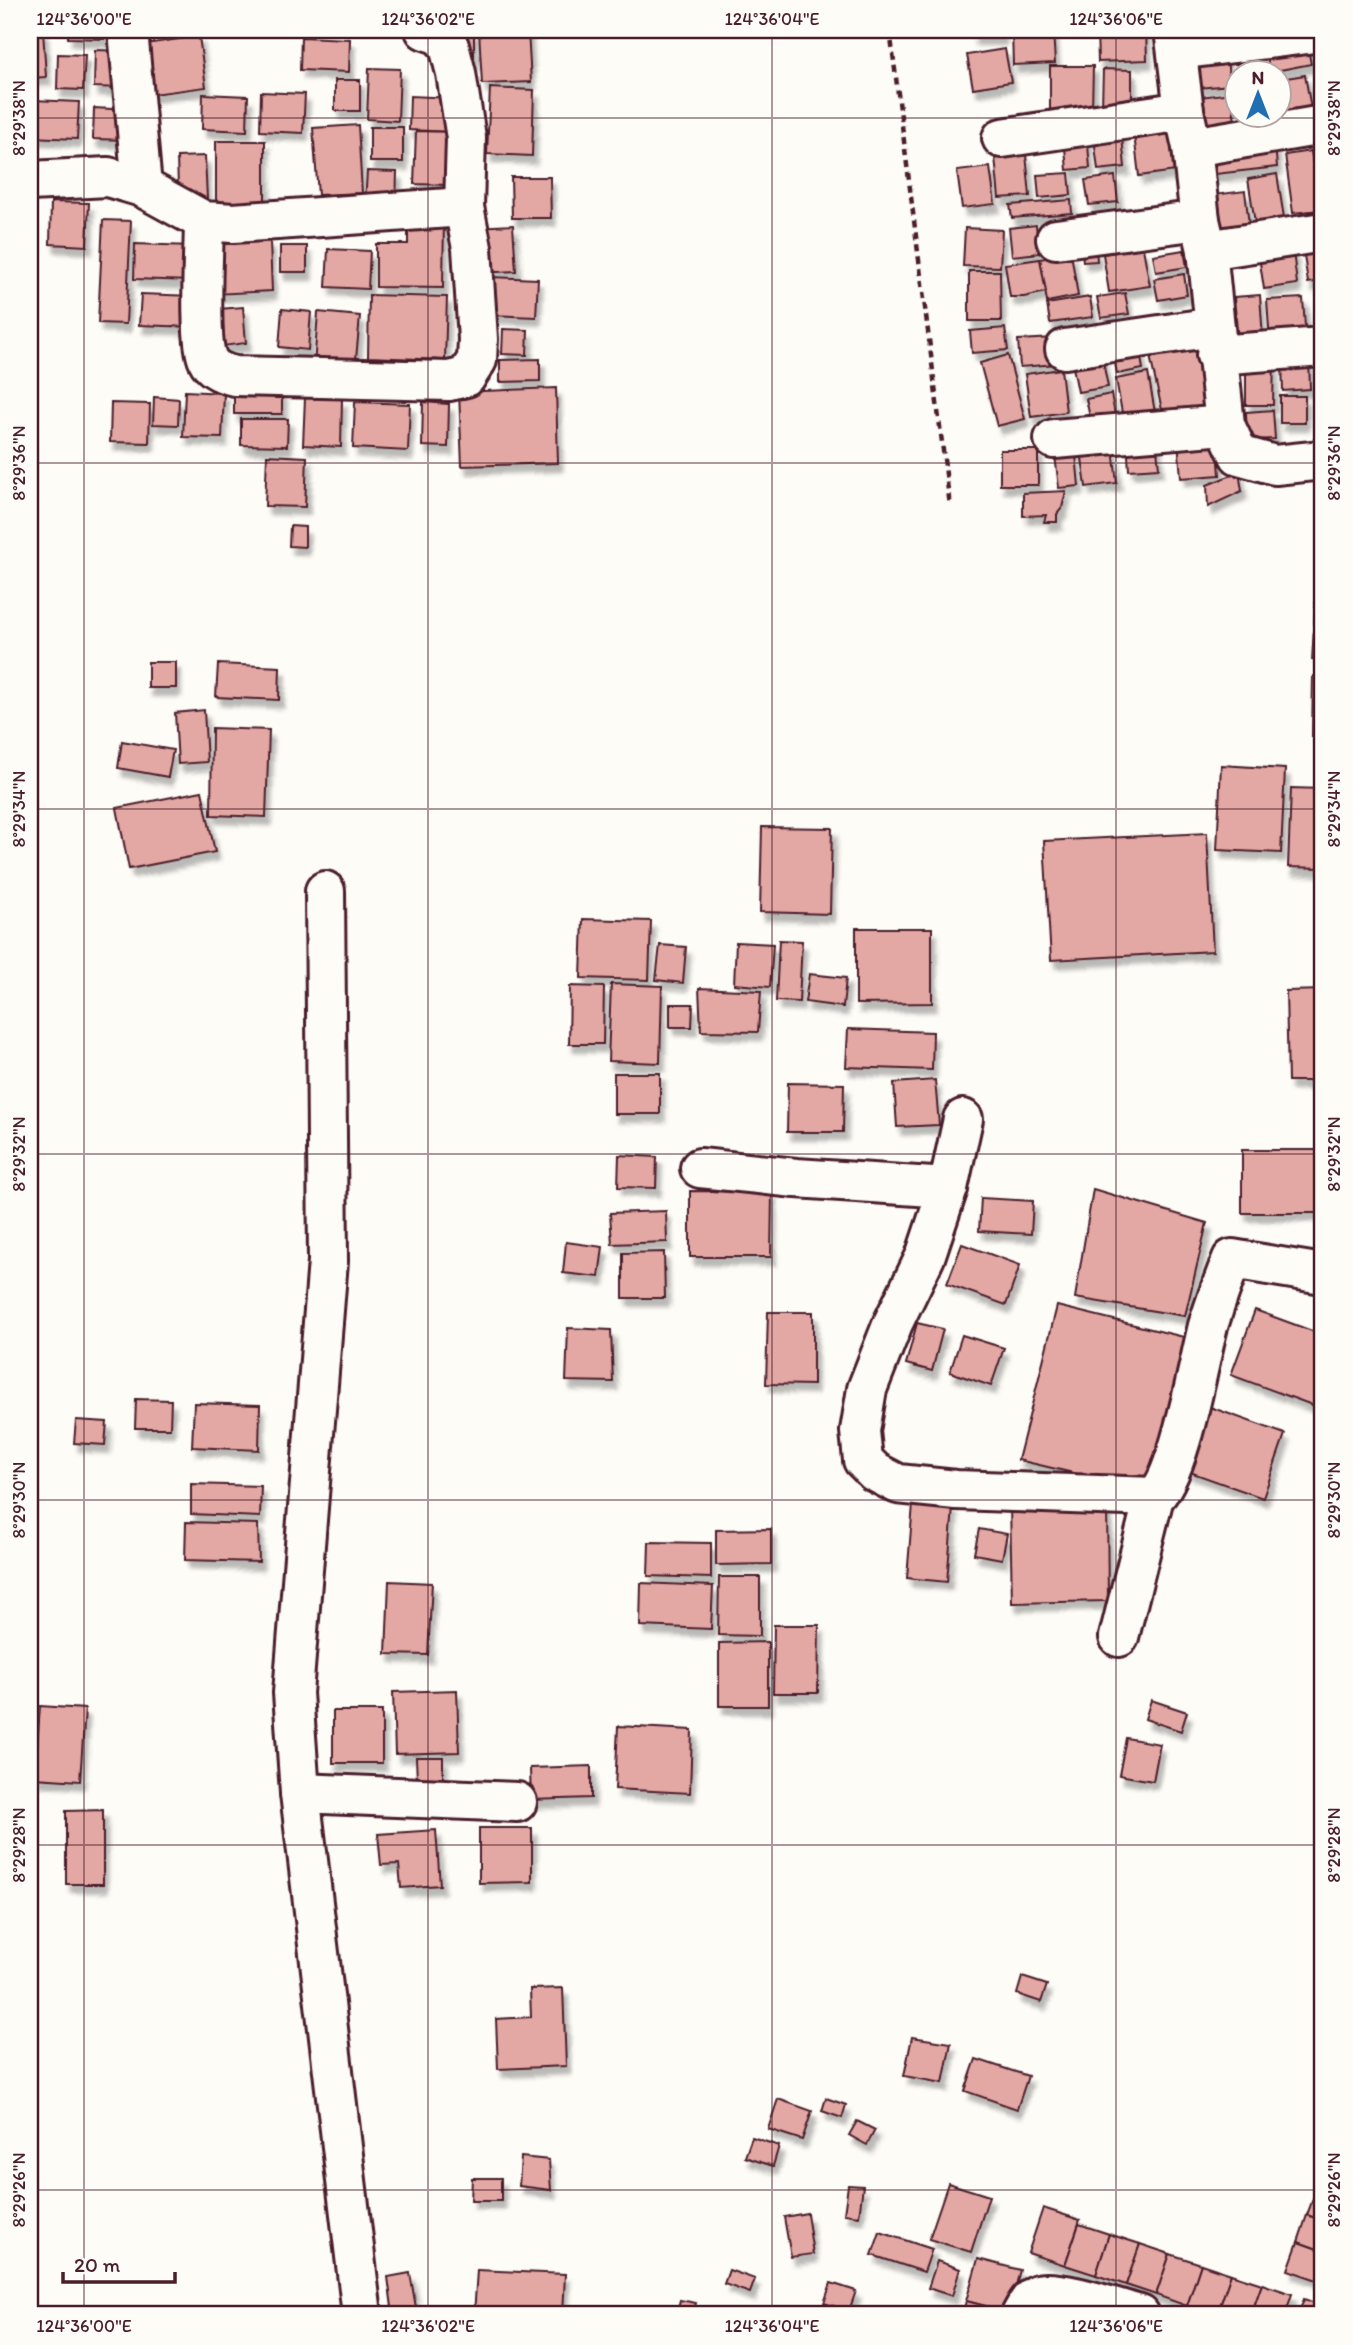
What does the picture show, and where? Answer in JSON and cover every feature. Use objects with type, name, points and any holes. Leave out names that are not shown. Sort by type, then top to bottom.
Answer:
[{"type":"street","points":[[128,30],[142,187]]},
{"type":"street","points":[[204,221],[204,340],[208,361],[222,374],[449,381],[466,377],[477,359],[478,339],[472,248],[464,206],[466,138],[449,46],[440,35],[425,30]]},
{"type":"street","points":[[1323,32],[1175,40],[1203,235],[1224,425],[1239,455],[1275,465],[1323,460]]},
{"type":"street","points":[[1002,138],[1323,125]]},
{"type":"street","points":[[30,181],[108,177],[142,187],[204,221],[262,221],[464,206]]},
{"type":"street","points":[[1056,239],[1323,232]]},
{"type":"street","points":[[1065,349],[1215,341],[1323,347]]},
{"type":"street","points":[[1054,439],[1224,425]]},
{"type":"street","points":[[325,891],[328,1261],[293,1693],[300,1793],[362,2315]]},
{"type":"street","points":[[963,1119],[948,1188],[925,1257],[893,1323],[867,1389],[860,1431],[863,1460],[875,1472],[898,1484],[956,1490],[1154,1497]]},
{"type":"street","points":[[700,1168],[796,1178],[948,1188]]},
{"type":"street","points":[[1119,1637],[1154,1497],[1166,1480],[1177,1450],[1208,1326],[1232,1259],[1323,1274]]},
{"type":"street","points":[[300,1793],[517,1801]]},
{"type":"street","points":[[1021,2315],[1026,2305],[1038,2294],[1055,2292],[1140,2315]]},
{"type":"path","points":[[890,30],[950,506]]},
{"type":"building","points":[[30,30],[43,30],[46,77],[30,78]]},
{"type":"building","points":[[68,30],[104,30],[104,39],[68,38]]},
{"type":"building","points":[[458,30],[474,30],[474,64],[459,64]]},
{"type":"building","points":[[479,30],[528,30],[531,82],[482,84]]},
{"type":"building","points":[[972,30],[1002,30],[1002,37],[972,37]]},
{"type":"building","points":[[1053,30],[1055,63],[1013,65],[1012,31]]},
{"type":"building","points":[[1097,30],[1146,30],[1147,60],[1098,62]]},
{"type":"building","points":[[199,36],[206,87],[146,95],[139,45]]},
{"type":"building","points":[[301,37],[350,39],[349,72],[300,70]]},
{"type":"building","points":[[1306,39],[1311,64],[1294,67],[1294,60],[1268,60],[1265,48]]},
{"type":"building","points":[[1259,45],[1261,60],[1236,60],[1234,49]]},
{"type":"building","points":[[1005,49],[1011,82],[973,88],[967,55]]},
{"type":"building","points":[[95,50],[126,51],[124,88],[94,87]]},
{"type":"building","points":[[1226,51],[1224,86],[1198,88],[1194,55]]},
{"type":"building","points":[[58,54],[85,55],[83,90],[57,89]]},
{"type":"building","points":[[1050,66],[1093,66],[1092,111],[1050,111]]},
{"type":"building","points":[[369,68],[400,69],[398,121],[367,119]]},
{"type":"building","points":[[1103,69],[1132,70],[1132,108],[1102,107]]},
{"type":"building","points":[[1305,75],[1312,114],[1294,117],[1294,77]]},
{"type":"building","points":[[335,80],[360,80],[360,111],[335,111]]},
{"type":"building","points":[[490,88],[534,90],[532,156],[487,154]]},
{"type":"building","points":[[261,92],[305,94],[303,133],[260,131]]},
{"type":"building","points":[[203,94],[248,96],[247,131],[202,129]]},
{"type":"building","points":[[1224,94],[1224,130],[1236,130],[1237,135],[1198,140],[1192,98]]},
{"type":"building","points":[[410,96],[453,98],[452,132],[409,130]]},
{"type":"building","points":[[32,100],[79,102],[77,139],[30,137]]},
{"type":"building","points":[[94,108],[129,110],[128,140],[93,139]]},
{"type":"building","points":[[358,125],[362,193],[318,195],[313,128]]},
{"type":"building","points":[[370,127],[403,127],[403,162],[370,162]]},
{"type":"building","points":[[1121,127],[1125,167],[1098,170],[1093,129]]},
{"type":"building","points":[[1177,128],[1183,170],[1139,176],[1134,134]]},
{"type":"building","points":[[416,131],[452,132],[449,185],[414,184]]},
{"type":"building","points":[[1087,134],[1090,168],[1067,170],[1064,137]]},
{"type":"building","points":[[216,141],[265,141],[265,203],[216,202]]},
{"type":"building","points":[[1275,144],[1277,167],[1207,175],[1204,152]]},
{"type":"building","points":[[1311,151],[1320,210],[1293,213],[1285,155]]},
{"type":"building","points":[[1026,154],[1030,196],[999,198],[995,157]]},
{"type":"building","points":[[205,156],[207,199],[178,187],[177,157]]},
{"type":"building","points":[[990,167],[995,204],[962,208],[957,171]]},
{"type":"building","points":[[367,171],[397,172],[396,205],[365,204]]},
{"type":"building","points":[[1069,173],[1071,195],[1039,198],[1037,175]]},
{"type":"building","points":[[1277,174],[1284,218],[1255,223],[1248,179]]},
{"type":"building","points":[[1115,176],[1118,202],[1089,205],[1085,180]]},
{"type":"building","points":[[511,177],[550,177],[551,218],[512,218]]},
{"type":"building","points":[[1245,191],[1249,225],[1216,228],[1213,195]]},
{"type":"building","points":[[1071,200],[1072,213],[1012,218],[1010,205]]},
{"type":"building","points":[[51,202],[89,203],[87,246],[50,244]]},
{"type":"building","points":[[408,216],[444,217],[443,288],[376,287],[376,244],[408,244]]},
{"type":"building","points":[[103,220],[131,221],[126,324],[98,323]]},
{"type":"building","points":[[513,225],[516,271],[478,273],[475,227]]},
{"type":"building","points":[[1036,225],[1039,253],[1012,256],[1009,228]]},
{"type":"building","points":[[965,228],[1002,230],[1000,267],[963,266]]},
{"type":"building","points":[[270,241],[272,291],[214,294],[211,245]]},
{"type":"building","points":[[135,244],[192,246],[191,281],[134,279]]},
{"type":"building","points":[[1323,245],[1323,281],[1308,283],[1303,248]]},
{"type":"building","points":[[280,246],[307,246],[307,272],[280,272]]},
{"type":"building","points":[[1143,248],[1150,286],[1109,292],[1103,254]]},
{"type":"building","points":[[328,249],[370,251],[368,289],[326,287]]},
{"type":"building","points":[[1096,249],[1097,261],[1083,262],[1082,250]]},
{"type":"building","points":[[1184,250],[1187,267],[1156,272],[1153,255]]},
{"type":"building","points":[[1293,251],[1297,284],[1264,289],[1259,256]]},
{"type":"building","points":[[1071,253],[1078,296],[1047,302],[1040,259]]},
{"type":"building","points":[[1040,259],[1046,292],[1010,297],[1005,264]]},
{"type":"building","points":[[969,271],[1000,271],[1001,321],[969,321]]},
{"type":"building","points":[[1184,274],[1187,295],[1158,300],[1154,279]]},
{"type":"building","points":[[490,277],[538,279],[536,317],[489,315]]},
{"type":"building","points":[[1125,293],[1129,314],[1101,318],[1097,297]]},
{"type":"building","points":[[141,294],[193,296],[192,327],[139,325]]},
{"type":"building","points":[[369,295],[447,297],[445,360],[368,357]]},
{"type":"building","points":[[1260,295],[1263,339],[1238,341],[1234,297]]},
{"type":"building","points":[[1090,297],[1093,317],[1050,323],[1047,304]]},
{"type":"building","points":[[1303,298],[1306,341],[1270,343],[1267,300]]},
{"type":"building","points":[[243,307],[246,343],[223,346],[219,309]]},
{"type":"building","points":[[282,309],[311,312],[308,350],[279,347]]},
{"type":"building","points":[[318,312],[360,316],[355,370],[314,367]]},
{"type":"building","points":[[1005,328],[1008,350],[972,353],[970,331]]},
{"type":"building","points":[[503,329],[528,330],[527,355],[502,354]]},
{"type":"building","points":[[1055,338],[1057,364],[1020,367],[1018,340]]},
{"type":"building","points":[[1193,338],[1209,409],[1164,419],[1148,347]]},
{"type":"building","points":[[1138,341],[1143,369],[1117,374],[1112,346]]},
{"type":"building","points":[[1008,355],[1025,419],[997,426],[980,363]]},
{"type":"building","points":[[1102,356],[1108,387],[1078,392],[1072,362]]},
{"type":"building","points":[[1246,357],[1274,358],[1273,405],[1246,405]]},
{"type":"building","points":[[1309,358],[1310,389],[1283,391],[1282,360]]},
{"type":"building","points":[[540,359],[540,381],[500,382],[500,360]]},
{"type":"building","points":[[1061,369],[1066,412],[1031,417],[1025,374]]},
{"type":"building","points":[[1148,373],[1156,418],[1124,424],[1116,379]]},
{"type":"building","points":[[1314,383],[1323,383],[1323,432],[1315,432]]},
{"type":"building","points":[[556,388],[558,463],[462,466],[459,392]]},
{"type":"building","points":[[185,391],[224,393],[222,438],[183,437]]},
{"type":"building","points":[[234,391],[282,391],[282,414],[234,414]]},
{"type":"building","points":[[1111,394],[1117,425],[1093,431],[1086,399]]},
{"type":"building","points":[[1280,396],[1305,396],[1305,423],[1280,423]]},
{"type":"building","points":[[154,397],[179,399],[178,425],[153,424]]},
{"type":"building","points":[[305,398],[342,399],[341,447],[303,445]]},
{"type":"building","points":[[355,402],[410,404],[408,451],[353,448]]},
{"type":"building","points":[[423,402],[449,404],[448,447],[422,446]]},
{"type":"building","points":[[111,403],[150,404],[149,443],[110,442]]},
{"type":"building","points":[[1273,410],[1275,439],[1247,440],[1246,412]]},
{"type":"building","points":[[241,419],[288,419],[287,446],[241,445]]},
{"type":"building","points":[[1217,437],[1220,475],[1181,478],[1178,440]]},
{"type":"building","points":[[1156,439],[1159,468],[1129,470],[1127,441]]},
{"type":"building","points":[[1112,440],[1117,483],[1086,487],[1080,444]]},
{"type":"building","points":[[1075,445],[1079,486],[1059,488],[1054,447]]},
{"type":"building","points":[[1000,450],[1038,450],[1038,485],[1000,485]]},
{"type":"building","points":[[267,455],[307,457],[305,507],[265,506]]},
{"type":"building","points":[[1239,472],[1242,491],[1208,507],[1207,485]]},
{"type":"building","points":[[1066,491],[1062,508],[1057,514],[1057,522],[1044,522],[1046,515],[1023,516],[1023,493]]},
{"type":"building","points":[[290,526],[305,527],[305,547],[289,546]]},
{"type":"building","points":[[1316,595],[1323,596],[1323,661],[1312,660]]},
{"type":"building","points":[[148,662],[176,662],[176,688],[148,688]]},
{"type":"building","points":[[218,664],[280,667],[279,700],[216,697]]},
{"type":"building","points":[[1313,676],[1323,676],[1323,736],[1312,736]]},
{"type":"building","points":[[204,710],[207,762],[178,764],[175,713]]},
{"type":"building","points":[[212,728],[269,730],[266,817],[211,815]]},
{"type":"building","points":[[122,741],[173,750],[168,777],[118,768]]},
{"type":"building","points":[[1221,765],[1285,769],[1281,853],[1217,850]]},
{"type":"building","points":[[1291,788],[1323,789],[1323,868],[1288,867]]},
{"type":"building","points":[[202,791],[215,852],[129,869],[117,808]]},
{"type":"building","points":[[762,827],[832,828],[830,914],[760,912]]},
{"type":"building","points":[[1207,833],[1213,951],[1051,960],[1044,841]]},
{"type":"building","points":[[583,919],[651,921],[649,980],[581,978]]},
{"type":"building","points":[[856,928],[932,928],[932,1003],[856,1004]]},
{"type":"building","points":[[779,940],[802,941],[799,1002],[776,1001]]},
{"type":"building","points":[[736,942],[773,944],[770,987],[734,984]]},
{"type":"building","points":[[660,945],[686,947],[683,983],[656,980]]},
{"type":"building","points":[[809,974],[846,978],[843,1007],[805,1002]]},
{"type":"building","points":[[611,984],[662,986],[660,1063],[608,1061]]},
{"type":"building","points":[[570,986],[604,987],[603,1044],[569,1044]]},
{"type":"building","points":[[699,988],[761,991],[758,1032],[701,1031]]},
{"type":"building","points":[[1323,990],[1323,1081],[1288,1081],[1286,991]]},
{"type":"building","points":[[670,1004],[693,1004],[692,1027],[670,1027]]},
{"type":"building","points":[[848,1029],[933,1032],[932,1070],[846,1067]]},
{"type":"building","points":[[614,1073],[660,1073],[660,1114],[614,1114]]},
{"type":"building","points":[[935,1080],[939,1125],[897,1127],[894,1083]]},
{"type":"building","points":[[788,1083],[844,1084],[843,1132],[787,1132]]},
{"type":"building","points":[[1242,1150],[1320,1150],[1320,1213],[1242,1213]]},
{"type":"building","points":[[619,1155],[657,1157],[656,1188],[618,1187]]},
{"type":"building","points":[[1093,1189],[1207,1223],[1185,1316],[1075,1298]]},
{"type":"building","points":[[690,1191],[772,1192],[771,1257],[690,1257]]},
{"type":"building","points":[[981,1198],[1033,1201],[1031,1234],[979,1231]]},
{"type":"building","points":[[666,1211],[667,1242],[612,1244],[610,1213]]},
{"type":"building","points":[[566,1242],[603,1247],[599,1277],[563,1273]]},
{"type":"building","points":[[962,1244],[1020,1265],[1006,1305],[947,1284]]},
{"type":"building","points":[[664,1252],[665,1298],[623,1298],[623,1253]]},
{"type":"building","points":[[1057,1306],[1192,1339],[1154,1492],[1018,1460]]},
{"type":"building","points":[[1255,1310],[1323,1335],[1323,1409],[1231,1375]]},
{"type":"building","points":[[768,1312],[813,1312],[813,1385],[766,1384]]},
{"type":"building","points":[[917,1323],[943,1329],[932,1371],[906,1364]]},
{"type":"building","points":[[568,1328],[611,1330],[613,1382],[566,1381]]},
{"type":"building","points":[[962,1335],[1004,1348],[991,1386],[950,1372]]},
{"type":"building","points":[[136,1399],[171,1400],[170,1428],[135,1428]]},
{"type":"building","points":[[194,1403],[260,1405],[259,1450],[192,1447]]},
{"type":"building","points":[[1210,1407],[1285,1434],[1263,1498],[1187,1471]]},
{"type":"building","points":[[76,1420],[107,1422],[105,1445],[74,1443]]},
{"type":"building","points":[[191,1484],[261,1486],[260,1517],[191,1514]]},
{"type":"building","points":[[1107,1502],[1108,1601],[1012,1603],[1010,1504]]},
{"type":"building","points":[[913,1504],[953,1507],[947,1582],[907,1578]]},
{"type":"building","points":[[186,1522],[258,1524],[259,1562],[185,1560]]},
{"type":"building","points":[[771,1529],[771,1564],[716,1565],[716,1530]]},
{"type":"building","points":[[979,1529],[1007,1534],[1002,1559],[974,1554]]},
{"type":"building","points":[[649,1542],[711,1543],[711,1578],[648,1576]]},
{"type":"building","points":[[719,1577],[760,1577],[760,1636],[718,1635]]},
{"type":"building","points":[[389,1581],[432,1583],[428,1655],[386,1654]]},
{"type":"building","points":[[641,1583],[713,1586],[711,1629],[640,1626]]},
{"type":"building","points":[[774,1625],[819,1625],[818,1693],[773,1693]]},
{"type":"building","points":[[768,1642],[768,1706],[719,1706],[719,1643]]},
{"type":"building","points":[[457,1690],[459,1752],[395,1754],[393,1692]]},
{"type":"building","points":[[1151,1700],[1187,1712],[1181,1731],[1145,1719]]},
{"type":"building","points":[[40,1706],[85,1709],[80,1781],[35,1778]]},
{"type":"building","points":[[333,1711],[382,1711],[382,1763],[333,1763]]},
{"type":"building","points":[[618,1726],[692,1730],[690,1793],[615,1789]]},
{"type":"building","points":[[1126,1738],[1160,1744],[1153,1781],[1119,1775]]},
{"type":"building","points":[[416,1757],[443,1757],[443,1782],[417,1782]]},
{"type":"building","points":[[591,1766],[591,1798],[531,1800],[530,1768]]},
{"type":"building","points":[[103,1810],[103,1884],[66,1884],[66,1811]]},
{"type":"building","points":[[479,1828],[532,1828],[532,1882],[479,1883]]},
{"type":"building","points":[[436,1830],[440,1885],[401,1888],[399,1864],[381,1865],[378,1834]]},
{"type":"building","points":[[1022,1977],[1047,1985],[1041,2002],[1017,1994]]},
{"type":"building","points":[[563,1988],[566,2066],[498,2069],[496,2019],[531,2017],[530,1989]]},
{"type":"building","points":[[912,2037],[951,2043],[943,2083],[904,2076]]},
{"type":"building","points":[[976,2059],[1028,2076],[1017,2109],[965,2091]]},
{"type":"building","points":[[826,2098],[846,2105],[842,2118],[822,2111]]},
{"type":"building","points":[[778,2099],[812,2111],[802,2140],[768,2129]]},
{"type":"building","points":[[857,2121],[875,2130],[867,2145],[849,2135]]},
{"type":"building","points":[[752,2137],[779,2146],[773,2166],[745,2157]]},
{"type":"building","points":[[521,2157],[549,2160],[551,2190],[519,2186]]},
{"type":"building","points":[[472,2178],[501,2178],[501,2201],[471,2201]]},
{"type":"building","points":[[948,2183],[989,2196],[971,2252],[929,2239]]},
{"type":"building","points":[[848,2185],[863,2186],[859,2216],[844,2214]]},
{"type":"building","points":[[1317,2188],[1323,2190],[1323,2221],[1307,2215]]},
{"type":"building","points":[[1043,2208],[1080,2220],[1065,2265],[1028,2253]]},
{"type":"building","points":[[807,2213],[813,2254],[791,2257],[784,2217]]},
{"type":"building","points":[[1307,2215],[1323,2221],[1323,2251],[1298,2242]]},
{"type":"building","points":[[1079,2224],[1109,2234],[1096,2275],[1065,2265]]},
{"type":"building","points":[[880,2232],[932,2249],[924,2272],[872,2255]]},
{"type":"building","points":[[1109,2234],[1140,2244],[1126,2285],[1096,2275]]},
{"type":"building","points":[[1298,2242],[1323,2251],[1323,2282],[1288,2270]]},
{"type":"building","points":[[1140,2244],[1170,2254],[1156,2295],[1126,2285]]},
{"type":"building","points":[[1170,2254],[1201,2264],[1187,2306],[1156,2295]]},
{"type":"building","points":[[978,2259],[1020,2270],[1009,2312],[966,2301]]},
{"type":"building","points":[[937,2261],[960,2269],[952,2296],[928,2288]]},
{"type":"building","points":[[1201,2264],[1231,2274],[1217,2315],[1187,2306]]},
{"type":"building","points":[[477,2270],[565,2274],[563,2315],[474,2315]]},
{"type":"building","points":[[729,2270],[755,2279],[750,2293],[724,2284]]},
{"type":"building","points":[[410,2273],[417,2313],[393,2315],[388,2277]]},
{"type":"building","points":[[1231,2274],[1262,2284],[1251,2315],[1217,2315]]},
{"type":"building","points":[[831,2283],[856,2291],[849,2311],[824,2303]]},
{"type":"building","points":[[1262,2284],[1292,2294],[1285,2315],[1251,2315]]},
{"type":"building","points":[[1304,2299],[1323,2306],[1323,2315],[1298,2315]]},
{"type":"building","points":[[680,2300],[696,2303],[693,2315],[676,2315]]},
{"type":"building","points":[[966,2301],[1009,2312],[1008,2315],[962,2315]]}]
